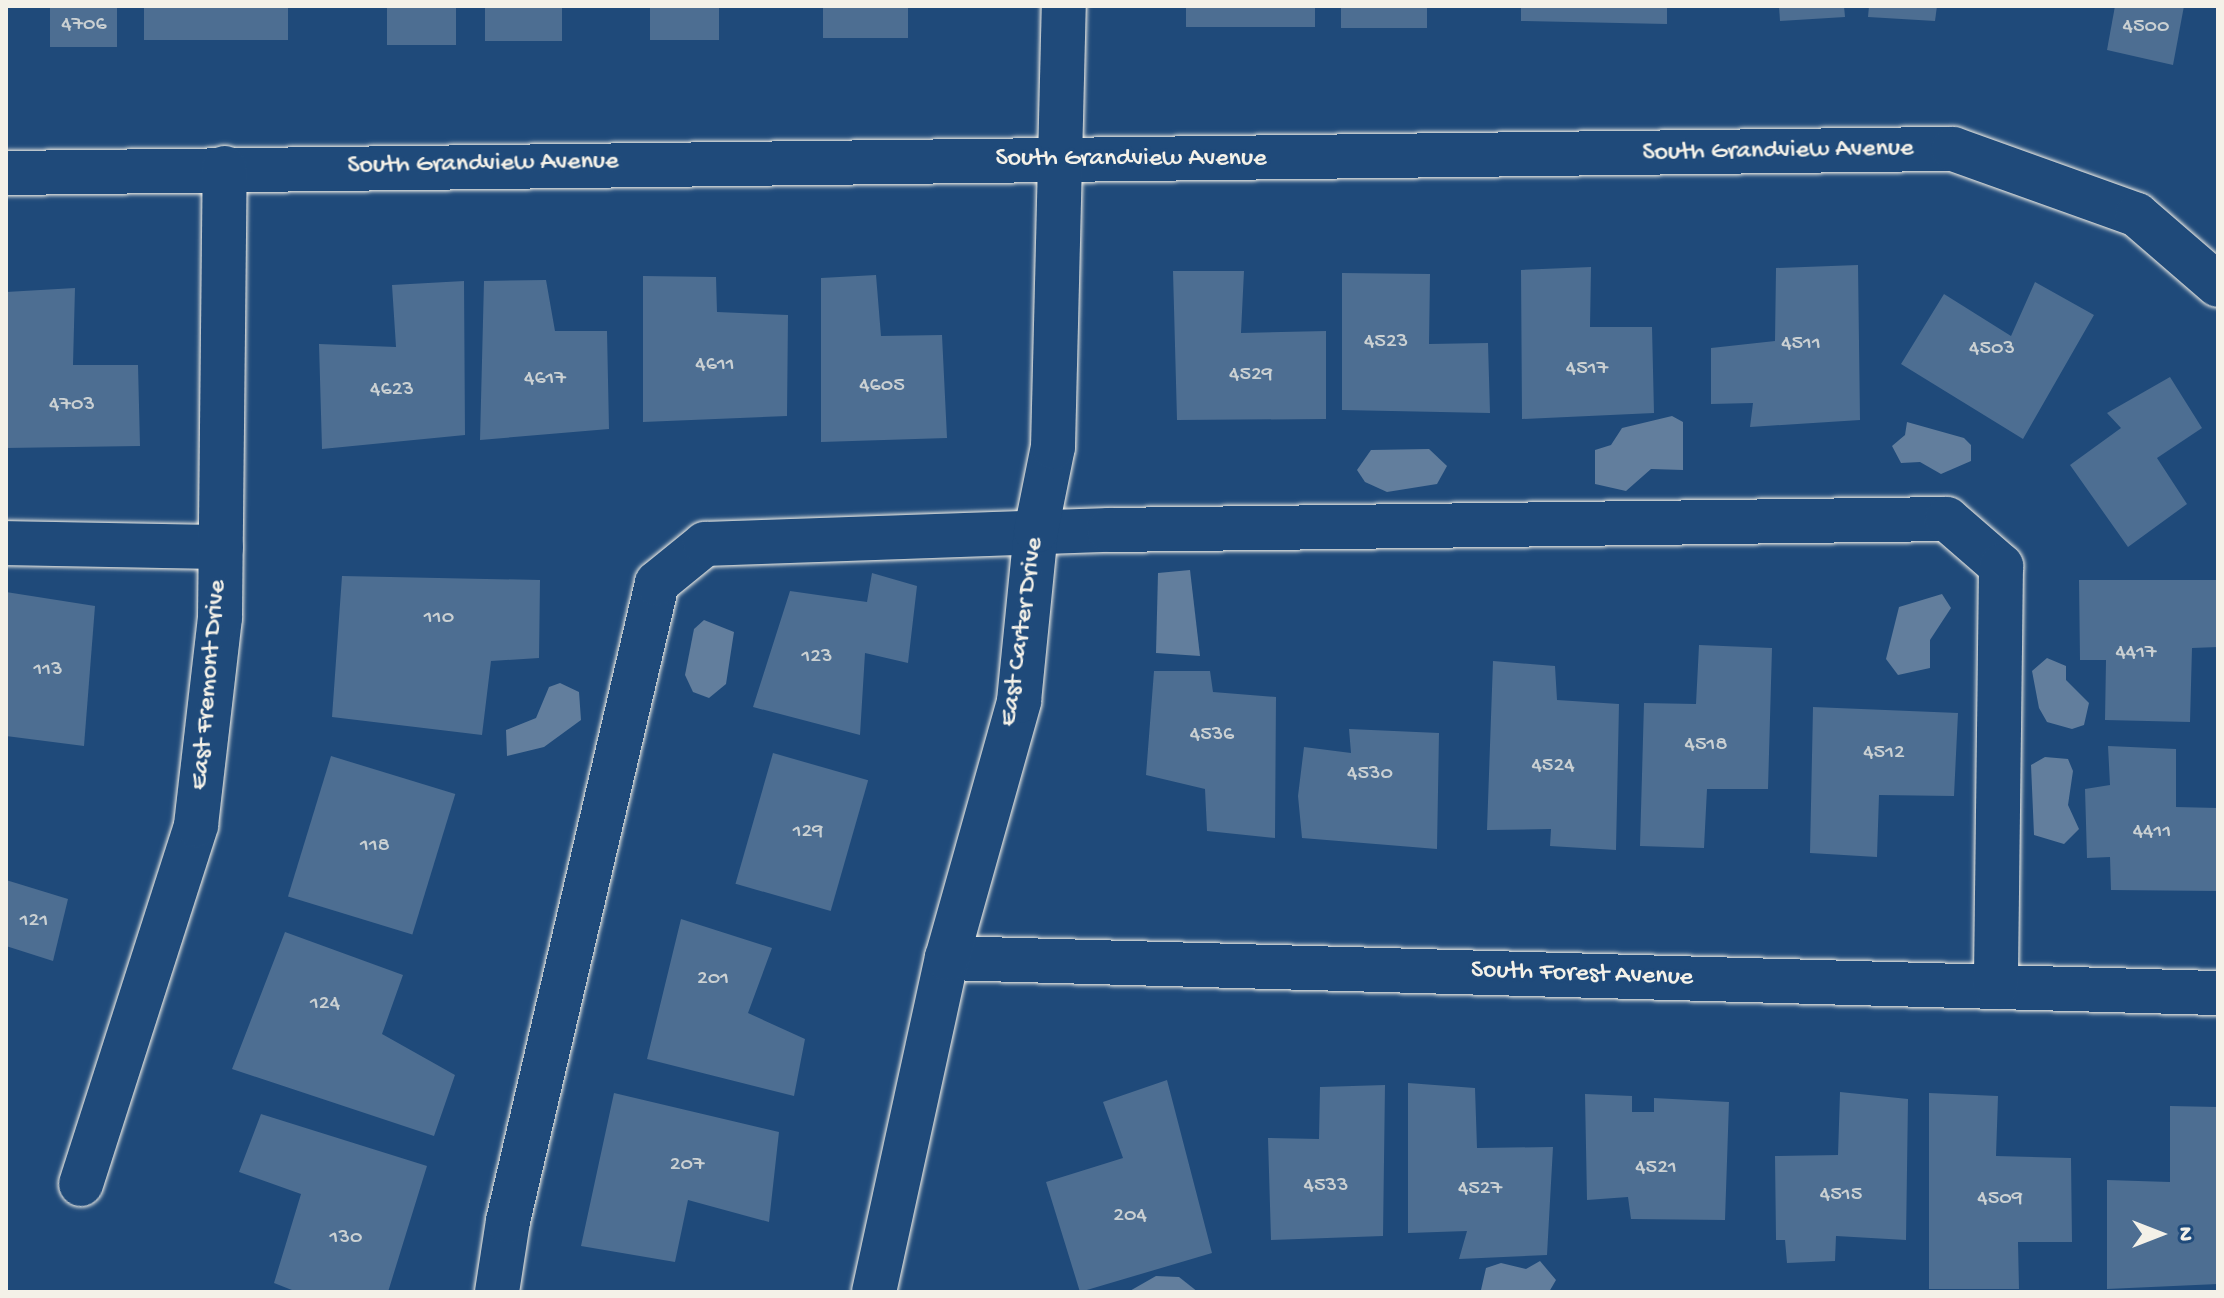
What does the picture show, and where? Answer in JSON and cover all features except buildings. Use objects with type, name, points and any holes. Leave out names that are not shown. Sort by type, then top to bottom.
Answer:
[{"type":"street","name":"East Carter Drive","points":[[874,1292],[947,958],[1019,701],[1036,531],[1053,447],[1064,159],[1064,6]]},
{"type":"street","name":"South Grandview Avenue","points":[[6,173],[1953,149],[2137,215],[2218,285]]},
{"type":"street","name":"East Fremont Drive","points":[[81,1184],[196,825],[220,618],[225,168]]},
{"type":"street","points":[[497,1292],[508,1221],[657,583],[705,544],[1036,531],[1947,519],[2001,566],[1996,987]]},
{"type":"street","points":[[6,543],[221,547]]},
{"type":"street","name":"South Forest Avenue","points":[[947,958],[2218,993]]},
{"type":"water","points":[[1672,416],[1683,422],[1683,470],[1651,469],[1626,491],[1595,484],[1595,450],[1611,445],[1622,428]]},
{"type":"water","points":[[1907,422],[1964,438],[1971,445],[1971,461],[1941,474],[1920,462],[1901,463],[1892,446],[1905,435]]},
{"type":"water","points":[[1429,449],[1447,466],[1437,484],[1387,492],[1365,482],[1357,470],[1371,450]]},
{"type":"water","points":[[1190,570],[1200,656],[1156,653],[1158,573]]},
{"type":"water","points":[[1942,594],[1951,608],[1930,640],[1930,668],[1898,675],[1886,659],[1899,607]]},
{"type":"water","points":[[704,620],[734,632],[726,684],[709,698],[693,692],[685,675],[694,629]]},
{"type":"water","points":[[2047,658],[2066,666],[2066,680],[2089,703],[2084,725],[2072,729],[2047,722],[2039,708],[2032,671]]},
{"type":"water","points":[[560,683],[579,692],[581,720],[544,747],[507,756],[506,730],[536,718],[549,687]]},
{"type":"water","points":[[2045,757],[2068,759],[2073,771],[2068,805],[2079,829],[2064,844],[2034,835],[2031,765]]},
{"type":"water","points":[[1540,1261],[1556,1280],[1549,1292],[1481,1290],[1486,1268],[1501,1263],[1526,1269]]},
{"type":"water","points":[[1156,1276],[1179,1277],[1198,1292],[1128,1292]]}]
